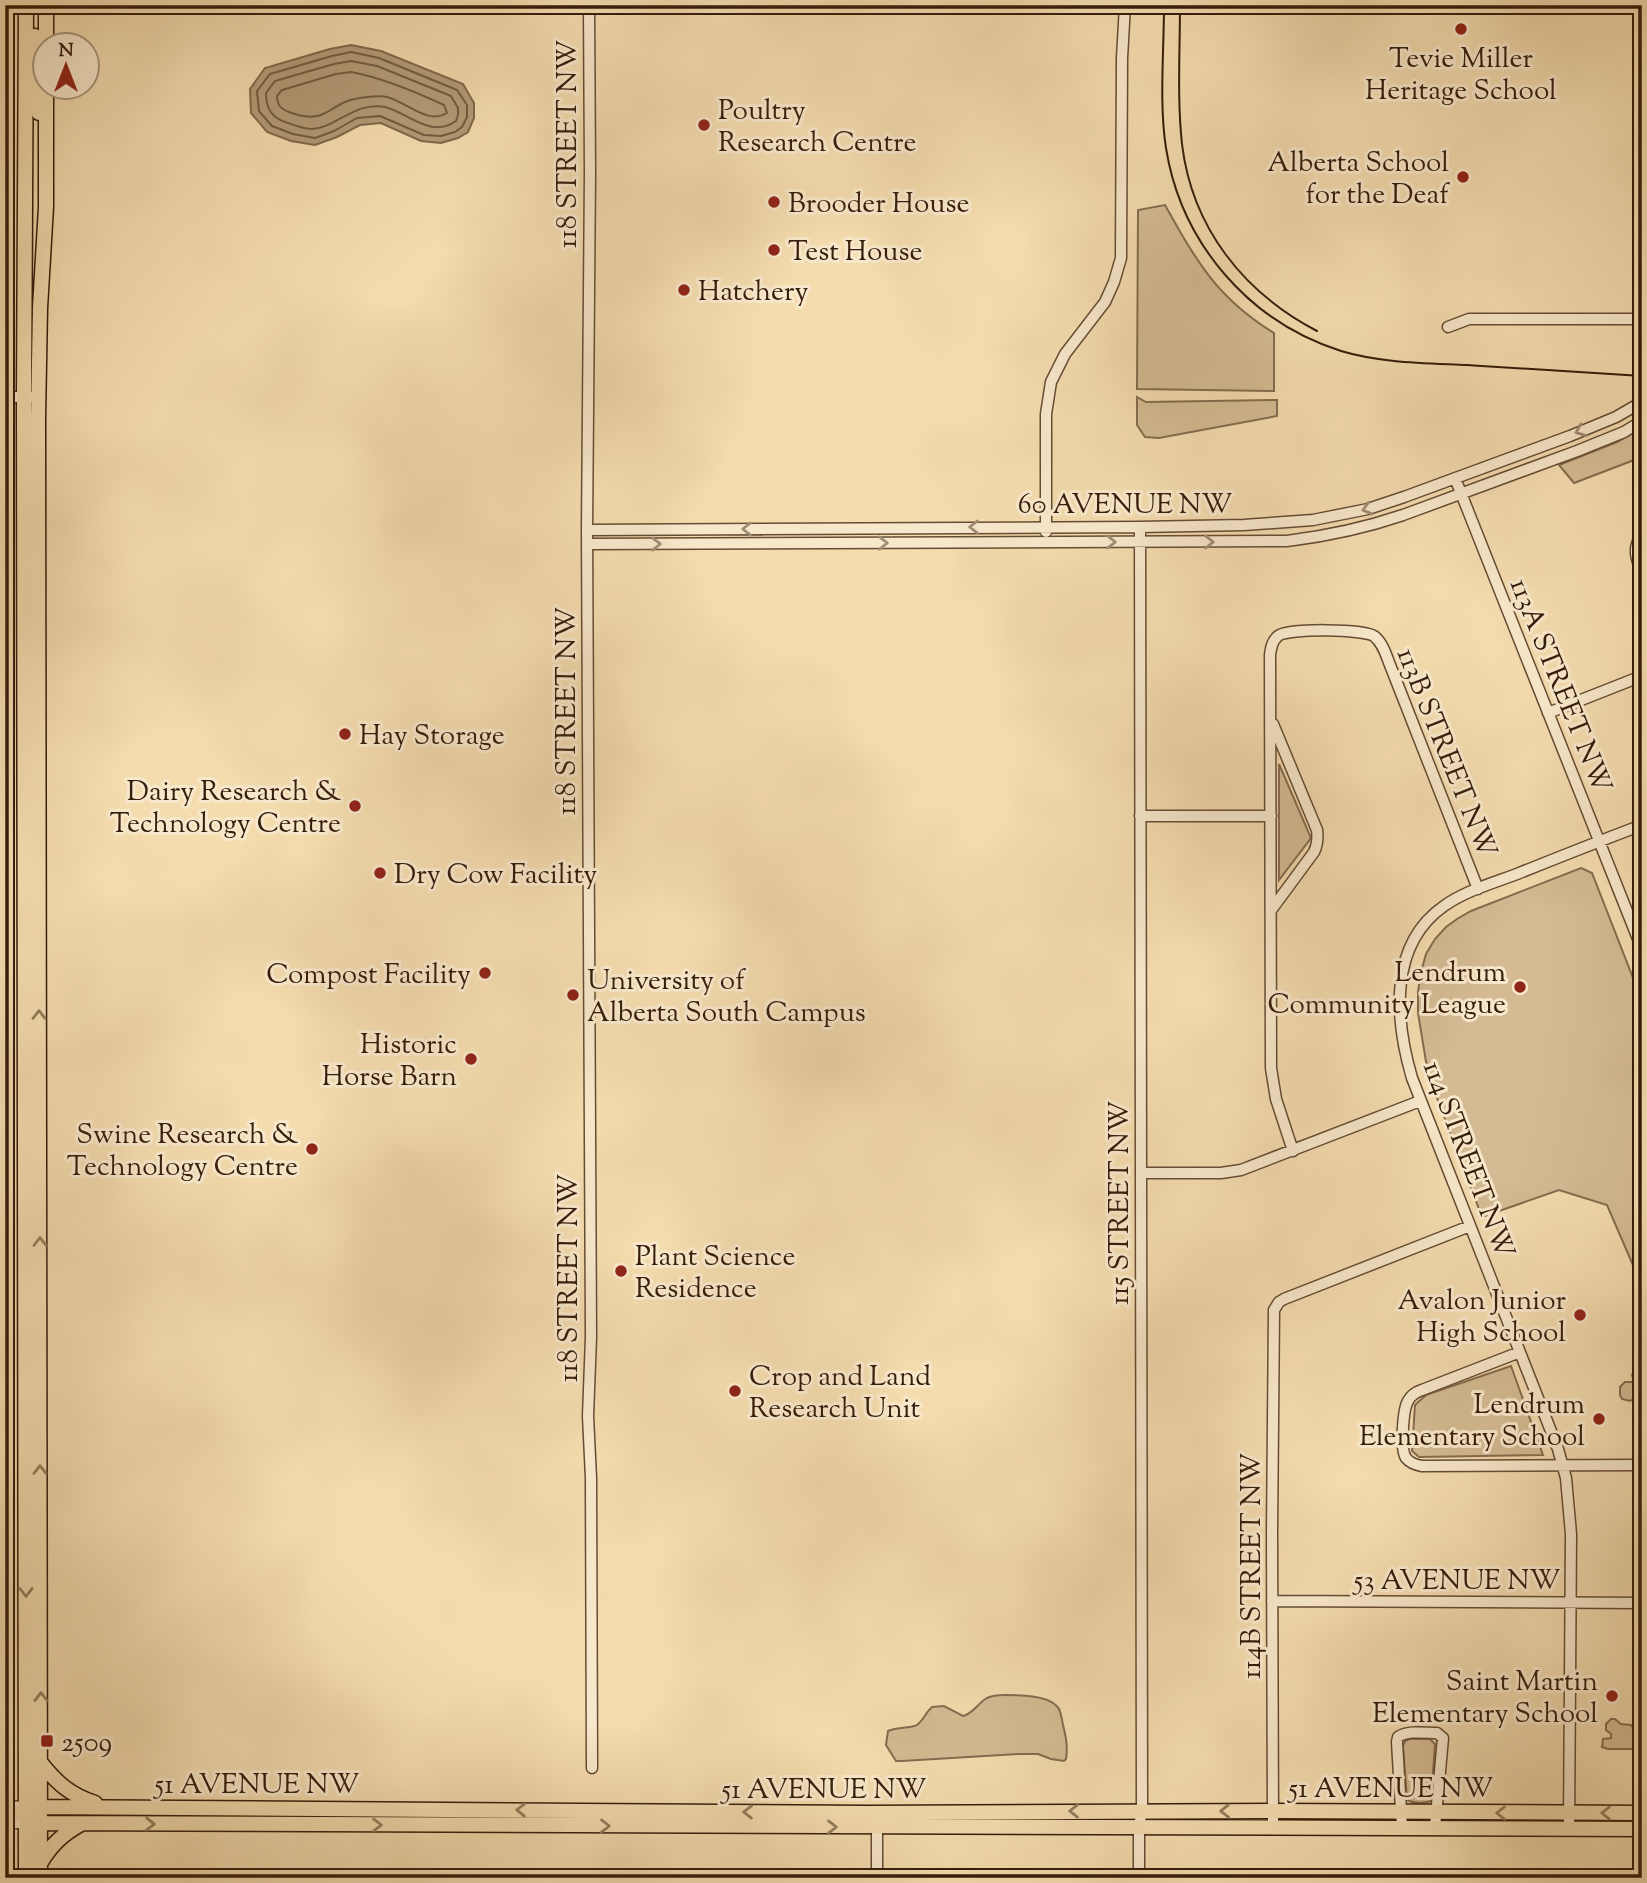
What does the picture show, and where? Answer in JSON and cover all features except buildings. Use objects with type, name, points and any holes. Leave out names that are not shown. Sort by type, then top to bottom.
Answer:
[{"type":"main road","points":[[26,5],[41,1763],[26,1878]]},
{"type":"main road","points":[[34,5],[36,91],[46,159]]},
{"type":"main road","points":[[46,5],[46,32]]},
{"type":"main road","points":[[40,1871],[34,1815],[31,397],[46,207],[46,102]]},
{"type":"main road","points":[[41,1763],[58,1784],[71,1794],[106,1807]]},
{"type":"main road","name":"51 AVENUE NW","points":[[34,1815],[106,1807],[145,1807],[878,1820]]},
{"type":"main road","points":[[5,1814],[34,1815],[145,1807]]},
{"type":"main road","name":"51 AVENUE NW","points":[[34,1815],[82,1824],[1141,1819],[1273,1811],[1569,1828],[1642,1829]]},
{"type":"main road","name":"51 AVENUE NW","points":[[1436,1820],[1570,1813],[1642,1813]]},
{"type":"main road","name":"51 AVENUE NW","points":[[1141,1819],[1273,1827],[1402,1819]]},
{"type":"main road","points":[[40,1871],[50,1848],[59,1837],[82,1824]]},
{"type":"street","name":"118 STREET NW","points":[[589,5],[587,544],[591,1323],[588,1416],[592,1492],[592,1768]]},
{"type":"street","points":[[1046,542],[1046,414],[1051,382],[1065,354],[1105,302],[1121,258],[1122,58],[1125,5]]},
{"type":"street","points":[[1448,327],[1469,319],[1642,319]]},
{"type":"street","points":[[5,397],[31,397]]},
{"type":"street","name":"60 AVENUE NW","points":[[587,530],[1140,527],[1244,525],[1313,520],[1368,509],[1455,478],[1616,417],[1642,402]]},
{"type":"street","name":"60 AVENUE NW","points":[[587,544],[1260,542],[1311,538],[1376,524],[1589,447],[1642,421]]},
{"type":"street","name":"113A STREET NW","points":[[1455,478],[1642,949]]},
{"type":"street","name":"115 STREET NW","points":[[1139,1878],[1142,1173],[1140,527]]},
{"type":"street","points":[[1639,538],[1635,552],[1642,573]]},
{"type":"street","name":"113B STREET NW","points":[[1270,718],[1270,655],[1276,637],[1294,631],[1356,632],[1373,635],[1390,665],[1478,889]]},
{"type":"street","points":[[1548,713],[1642,676]]},
{"type":"street","points":[[1270,718],[1272,1076],[1276,1099],[1293,1151]]},
{"type":"street","points":[[1270,718],[1318,836],[1314,852],[1271,909]]},
{"type":"street","points":[[1140,816],[1271,816]]},
{"type":"street","name":"114 STREET NW","points":[[1569,1828],[1570,1510],[1563,1466],[1420,1101],[1408,1063],[1401,1022],[1401,973],[1417,933],[1431,916],[1446,904],[1642,825]]},
{"type":"street","points":[[1142,1173],[1233,1172],[1420,1101]]},
{"type":"street","name":"114B STREET NW","points":[[1273,1827],[1273,1316],[1276,1306],[1284,1299],[1470,1226]]},
{"type":"street","points":[[1520,1352],[1416,1392],[1408,1400],[1404,1414],[1404,1451],[1409,1461],[1422,1466],[1642,1465]]},
{"type":"street","name":"53 AVENUE NW","points":[[1272,1601],[1642,1603]]},
{"type":"street","points":[[1402,1819],[1398,1737],[1407,1733],[1437,1733],[1443,1738],[1436,1820]]},
{"type":"street","name":"51 AVENUE NW","points":[[5,1806],[34,1815]]},
{"type":"street","name":"51 AVENUE NW","points":[[5,1823],[34,1815]]},
{"type":"street","points":[[877,1878],[878,1820]]},
{"type":"shaded area","points":[[5,108],[9,112],[8,173],[5,173]]},
{"type":"shaded area","points":[[1165,205],[1210,277],[1237,306],[1274,333],[1274,391],[1137,389],[1138,210]]},
{"type":"shaded area","points":[[1137,397],[1146,402],[1277,400],[1277,416],[1159,438],[1145,437],[1137,425]]},
{"type":"shaded area","points":[[1642,428],[1642,457],[1574,483],[1559,465],[1617,442]]},
{"type":"shaded area","points":[[8,429],[11,906],[5,904],[5,430]]},
{"type":"shaded area","points":[[1279,764],[1311,838],[1279,880]]},
{"type":"shaded area","points":[[1581,868],[1592,873],[1642,1001],[1642,1286],[1607,1205],[1559,1190],[1482,1217],[1428,1074],[1418,1013],[1418,992],[1426,954],[1446,927],[1471,911]]},
{"type":"shaded area","points":[[1511,1366],[1543,1455],[1419,1457],[1412,1451],[1415,1405],[1426,1395]]},
{"type":"shaded area","points":[[1642,1366],[1642,1401],[1636,1397],[1630,1401],[1622,1399],[1620,1387],[1625,1382],[1634,1382],[1632,1375]]},
{"type":"shaded area","points":[[1018,1695],[1049,1701],[1059,1709],[1067,1746],[1064,1761],[1038,1754],[1018,1754],[896,1761],[886,1745],[888,1731],[917,1725],[932,1707],[944,1706],[963,1716],[987,1698]]},
{"type":"shaded area","points":[[1611,1719],[1631,1725],[1638,1733],[1637,1743],[1632,1749],[1602,1747],[1603,1739],[1611,1738],[1606,1724]]},
{"type":"shaded area","points":[[1430,1739],[1435,1744],[1431,1801],[1428,1802],[1407,1800],[1403,1746],[1405,1741]]},
{"type":"water","points":[[351,45],[381,51],[463,84],[474,103],[474,118],[468,132],[441,143],[421,141],[381,123],[360,125],[315,145],[291,141],[267,132],[251,113],[250,89],[265,68]]},
{"type":"tram line","points":[[1164,5],[1163,113],[1166,148],[1174,183],[1187,216],[1204,246],[1225,274],[1249,299],[1308,338],[1356,355],[1403,362],[1642,376]]},
{"type":"tram line","points":[[1180,5],[1180,127],[1188,175],[1197,203],[1226,255],[1245,277],[1267,298],[1317,331]]},
{"type":"place","name":"Tevie Miller Heritage School","points":[[1461,29]]},
{"type":"place","name":"Poultry Research Centre","points":[[704,125]]},
{"type":"place","name":"Alberta School for the Deaf","points":[[1463,177]]},
{"type":"place","name":"Brooder House","points":[[774,202]]},
{"type":"place","name":"Test House","points":[[774,250]]},
{"type":"place","name":"Hatchery","points":[[684,290]]},
{"type":"place","name":"Hay Storage","points":[[345,734]]},
{"type":"place","name":"Dairy Research & Technology Centre","points":[[355,806]]},
{"type":"place","name":"Dry Cow Facility","points":[[380,873]]},
{"type":"place","name":"Compost Facility","points":[[485,973]]},
{"type":"place","name":"Lendrum Community League","points":[[1520,987]]},
{"type":"place","name":"University of Alberta South Campus","points":[[573,995]]},
{"type":"place","name":"Historic Horse Barn","points":[[471,1059]]},
{"type":"place","name":"Swine Research & Technology Centre","points":[[312,1149]]},
{"type":"place","name":"Plant Science Residence","points":[[621,1271]]},
{"type":"place","name":"Avalon Junior High School","points":[[1580,1315]]},
{"type":"place","name":"Crop and Land Research Unit","points":[[735,1391]]},
{"type":"place","name":"Lendrum Elementary School","points":[[1599,1419]]},
{"type":"place","name":"Saint Martin Elementary School","points":[[1612,1696]]},
{"type":"place","name":"2509","points":[[47,1741]]}]
